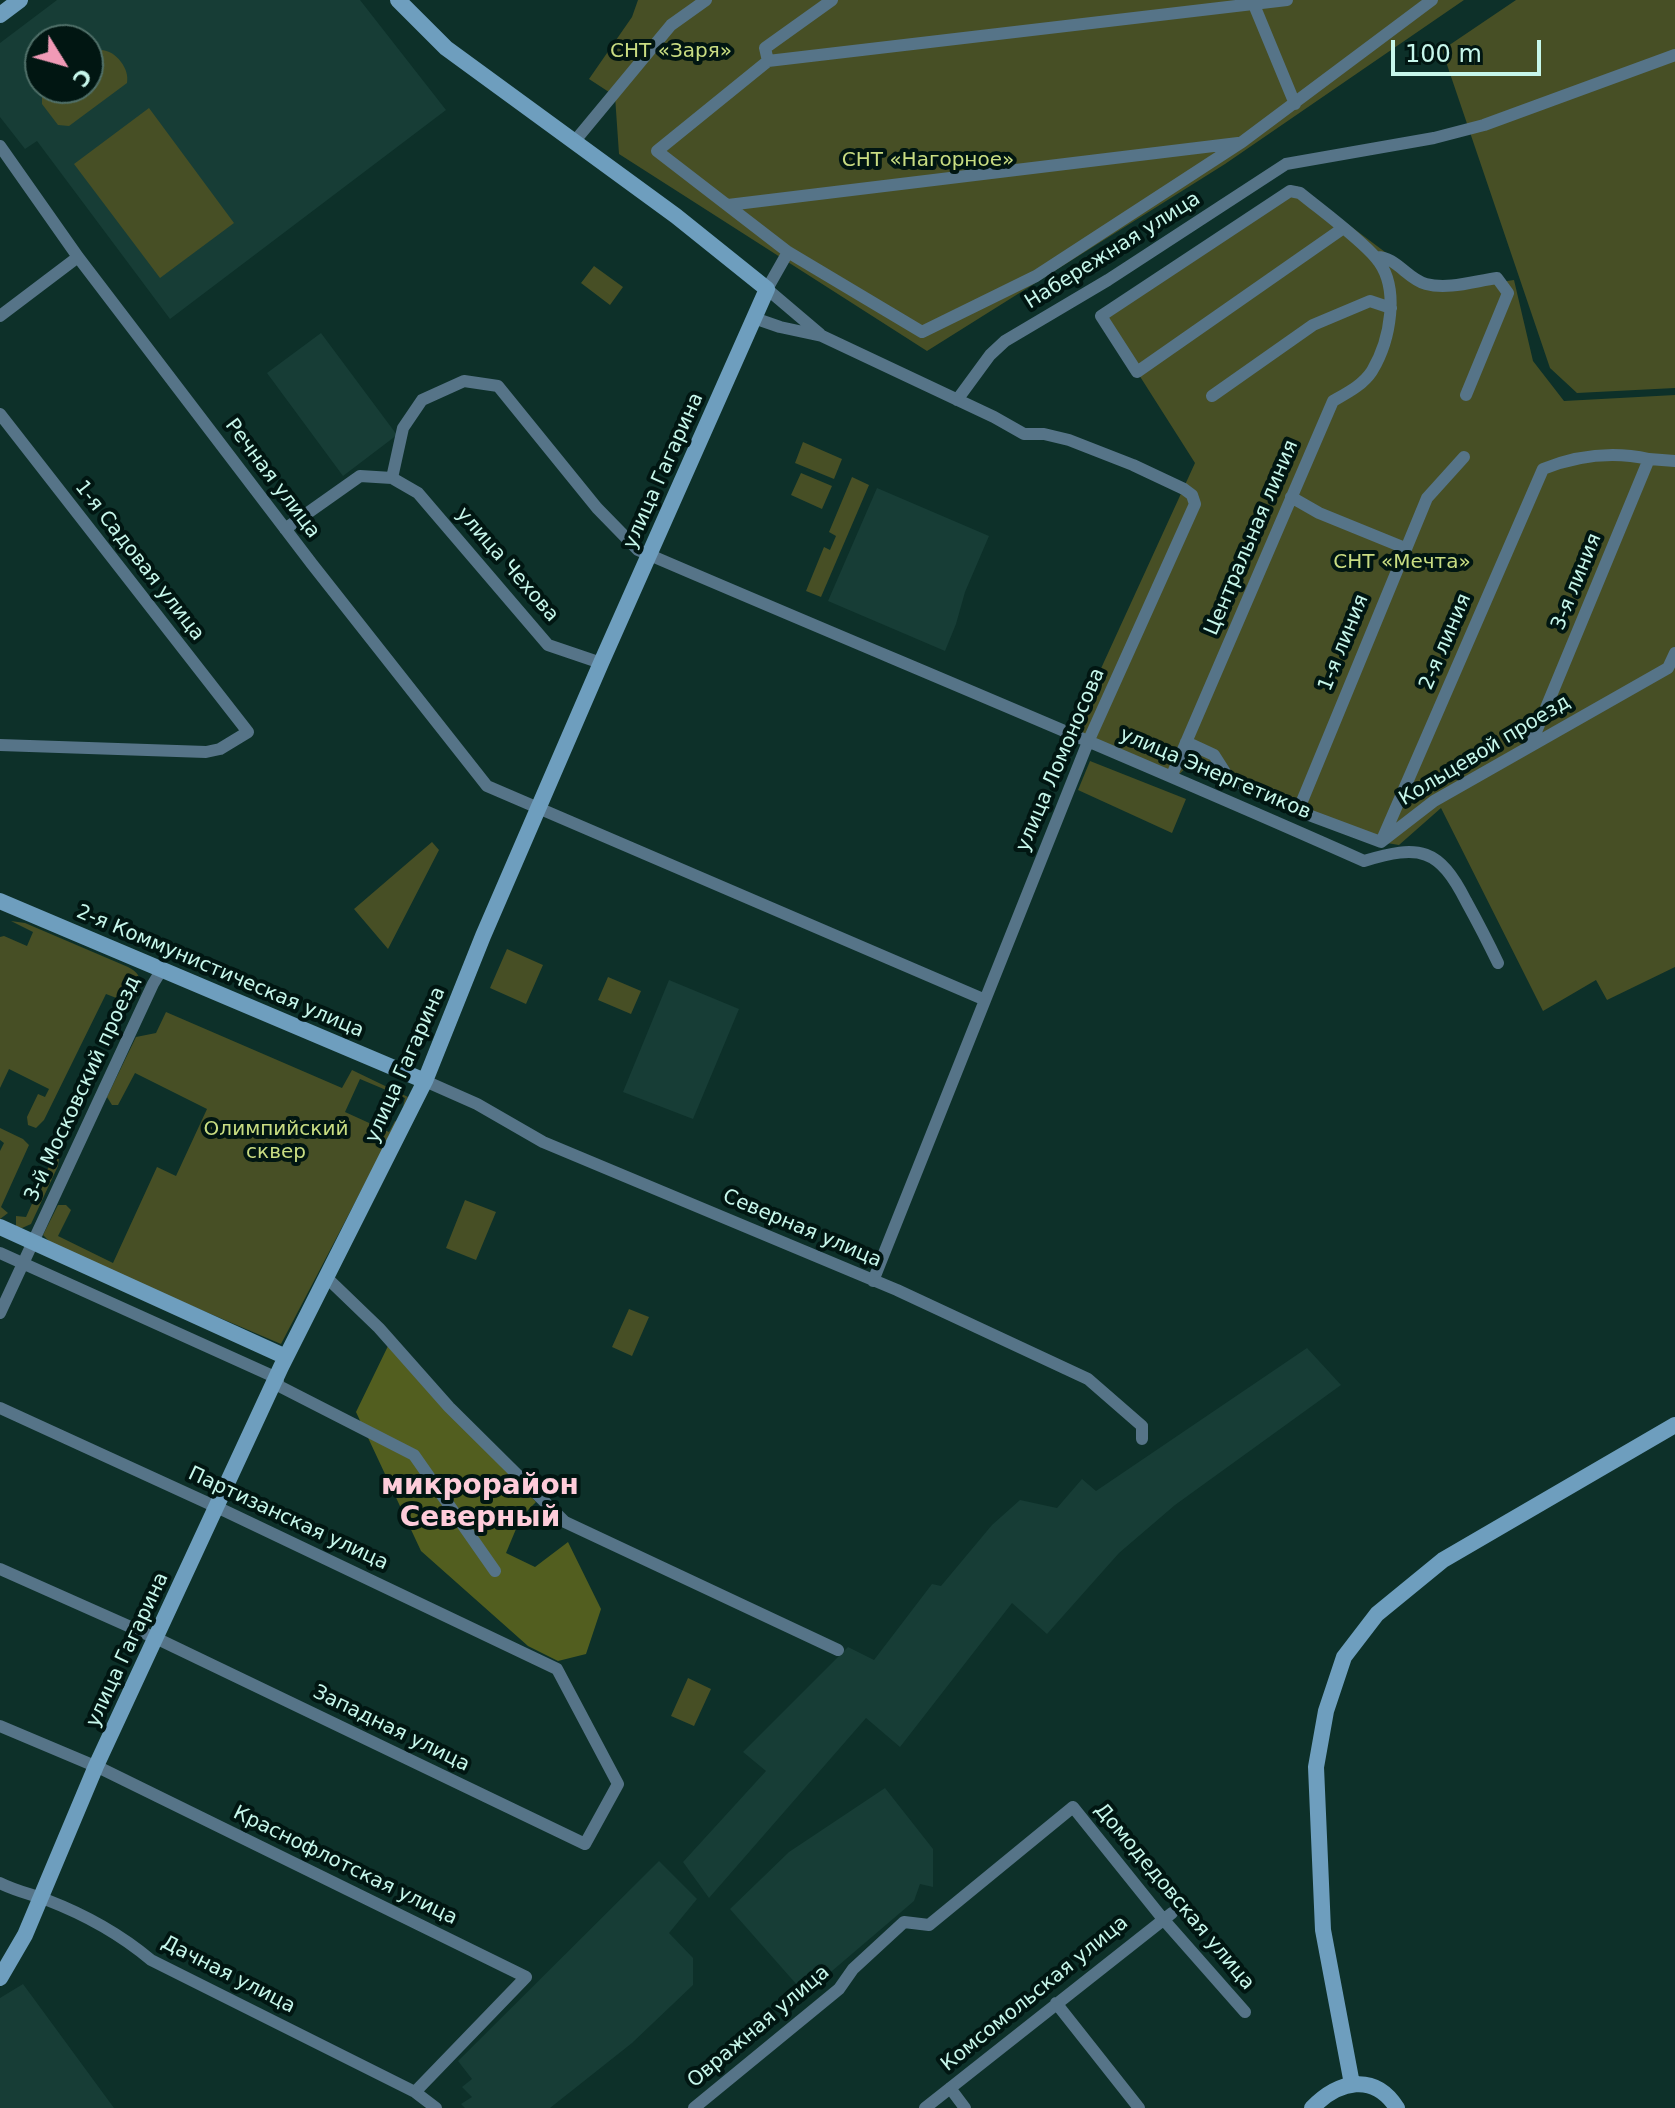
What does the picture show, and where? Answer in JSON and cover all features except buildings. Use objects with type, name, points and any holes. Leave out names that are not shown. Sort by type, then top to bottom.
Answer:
[{"type":"street","points":[[0,15],[20,0]]},
{"type":"street","points":[[398,0],[446,48],[710,242],[822,336]]},
{"type":"street","points":[[574,142],[671,25],[706,0]]},
{"type":"street","points":[[768,61],[765,48],[832,0]]},
{"type":"street","points":[[1287,0],[768,61],[657,151],[788,252],[922,332],[1036,276],[1242,142],[1432,0]]},
{"type":"street","points":[[1253,2],[1295,104]]},
{"type":"street","name":"Набережная улица","points":[[957,400],[996,348],[1286,164],[1484,125],[1675,55]]},
{"type":"street","points":[[728,205],[1242,142]]},
{"type":"street","name":"Речная улица","points":[[0,146],[78,257],[483,782],[538,810],[983,999]]},
{"type":"street","points":[[1101,316],[1290,191],[1300,193],[1376,257],[1385,273],[1391,308],[1370,301],[1313,325],[1212,396]]},
{"type":"street","points":[[1086,293],[1137,372],[1342,229]]},
{"type":"street","points":[[767,289],[788,252]]},
{"type":"street","points":[[0,316],[78,257]]},
{"type":"street","points":[[1376,257],[1385,257],[1423,284],[1442,286],[1497,278],[1508,293],[1466,395]]},
{"type":"street","name":"улица Гагарина","points":[[0,1978],[20,1945],[96,1766],[286,1357],[425,1081],[483,936],[767,289]]},
{"type":"street","points":[[780,327],[790,320],[791,308]]},
{"type":"street","name":"Центральная линия","points":[[1172,775],[1333,401],[1356,387],[1371,372],[1391,308]]},
{"type":"street","points":[[754,318],[822,336],[957,400]]},
{"type":"street","name":"улица Энергетиков","points":[[392,478],[403,428],[422,400],[464,381],[498,386],[597,508],[638,550],[1172,775],[1364,861],[1386,854],[1417,852],[1436,858],[1452,874],[1498,963]]},
{"type":"street","name":"улица Ломоносова","points":[[873,1281],[1088,742],[1195,504],[1192,495],[1184,489],[1133,465],[1069,440],[1044,434],[1024,434],[957,400]]},
{"type":"street","name":"1-я Садовая улица","points":[[0,414],[248,732],[220,749],[206,752],[0,745]]},
{"type":"street","name":"2-я линия","points":[[1381,842],[1543,469],[1577,457],[1600,454],[1623,453],[1649,459]]},
{"type":"street","name":"1-я линия","points":[[1298,811],[1427,498],[1464,457]]},
{"type":"street","points":[[1649,459],[1675,461]]},
{"type":"street","name":"3-я линия","points":[[1531,744],[1649,459]]},
{"type":"street","points":[[285,529],[360,476],[392,478]]},
{"type":"street","name":"улица Чехова","points":[[392,478],[418,493],[548,645],[601,663]]},
{"type":"street","points":[[1291,497],[1319,513],[1405,548]]},
{"type":"street","name":"Кольцевой проезд","points":[[1381,842],[1434,801],[1668,668],[1675,653]]},
{"type":"street","points":[[1186,742],[1214,755],[1228,777],[1298,811],[1381,842]]},
{"type":"street","name":"2-я Коммунистическая улица","points":[[0,901],[425,1081]]},
{"type":"street","name":"3-й Московский проезд","points":[[0,1313],[162,969]]},
{"type":"street","name":"Северная улица","points":[[425,1081],[477,1104],[543,1142],[873,1281],[1088,1379],[1142,1426],[1142,1439]]},
{"type":"street","points":[[0,1227],[286,1357]]},
{"type":"street","points":[[0,1253],[277,1378],[279,1386],[414,1455],[495,1571]]},
{"type":"street","points":[[326,1277],[379,1328],[449,1407],[565,1522],[838,1650]]},
{"type":"street","name":"Партизанская улица","points":[[0,1408],[557,1669]]},
{"type":"street","points":[[1352,2084],[1323,1930],[1316,1767],[1326,1711],[1344,1657],[1377,1614],[1443,1560],[1675,1425]]},
{"type":"street","name":"Западная улица","points":[[0,1569],[156,1638],[585,1844],[618,1784],[557,1669]]},
{"type":"street","name":"Краснофлотская улица","points":[[0,1726],[96,1766],[526,1977],[415,2092]]},
{"type":"street","name":"Домодедовская улица","points":[[1073,1807],[1245,2012]]},
{"type":"street","name":"Овражная улица","points":[[694,2108],[839,1989],[853,1969],[904,1922],[929,1925],[1073,1807]]},
{"type":"street","name":"Дачная улица","points":[[0,1883],[120,1934],[151,1960],[415,2092],[436,2108]]},
{"type":"street","name":"Комсомольская улица","points":[[925,2108],[1167,1916]]},
{"type":"street","points":[[1056,2003],[1139,2108]]},
{"type":"street","points":[[1312,2108],[1333,2090],[1352,2084],[1376,2088],[1388,2095],[1397,2108]]},
{"type":"street","points":[[950,2088],[965,2108]]},
{"type":"shaded area","points":[[57,0],[360,0],[446,110],[170,319],[37,141],[25,149],[0,117],[0,43],[24,25],[24,104],[104,104],[104,24],[25,24]]},
{"type":"shaded area","points":[[321,333],[397,435],[343,476],[267,373]]},
{"type":"shaded area","points":[[877,488],[989,536],[965,592],[945,651],[828,601]]},
{"type":"shaded area","points":[[669,980],[739,1009],[693,1119],[623,1092]]},
{"type":"shaded area","points":[[1307,1348],[1341,1385],[1175,1505],[1119,1553],[1047,1634],[1012,1603],[900,1747],[866,1718],[709,1898],[683,1862],[766,1771],[743,1752],[848,1647],[874,1660],[932,1584],[941,1586],[992,1525],[1020,1500],[1057,1508],[1082,1479],[1096,1491]]},
{"type":"shaded area","points":[[885,1788],[933,1849],[933,1887],[920,1884],[914,1901],[805,1994],[730,1909],[789,1852]]},
{"type":"shaded area","points":[[659,1861],[697,1899],[669,1933],[693,1958],[693,1985],[632,2043],[550,2108],[465,2108],[461,2104],[472,2097],[462,2087],[472,2079],[458,2061]]},
{"type":"shaded area","points":[[23,1984],[114,2108],[0,2108],[0,1998]]},
{"type":"green space","name":"СНТ «Нагорное»","points":[[638,0],[1464,0],[1225,164],[927,351],[619,154],[615,96],[589,79],[632,17]]},
{"type":"green space","points":[[1516,0],[1675,0],[1675,388],[1577,393],[1550,368],[1442,50]]},
{"type":"green space","points":[[104,50],[121,62],[127,83],[104,100]]},
{"type":"green space","points":[[42,104],[99,104],[69,126],[58,125]]},
{"type":"green space","points":[[149,108],[234,223],[160,278],[74,164]]},
{"type":"green space","name":"СНТ «Мечта»","points":[[1297,186],[1437,291],[1514,280],[1533,361],[1564,401],[1675,395],[1675,967],[1607,1000],[1596,980],[1543,1011],[1441,808],[1399,845],[1381,842],[1228,777],[1187,767],[1174,779],[1071,734],[1195,463],[1099,312]]},
{"type":"green space","points":[[594,266],[623,287],[610,305],[581,283]]},
{"type":"green space","points":[[803,442],[842,459],[834,479],[795,463]]},
{"type":"green space","points":[[801,473],[832,486],[822,509],[791,495]]},
{"type":"green space","points":[[852,477],[869,485],[821,597],[806,591],[824,547],[830,550],[836,536],[829,532]]},
{"type":"green space","points":[[1090,761],[1186,799],[1172,833],[1078,790]]},
{"type":"green space","points":[[432,842],[439,850],[388,949],[354,909]]},
{"type":"green space","points":[[11,921],[25,923],[128,967],[140,979],[138,994],[132,1004],[106,994],[44,1120],[36,1128],[28,1125],[27,1117],[38,1094],[45,1097],[49,1089],[9,1069],[0,1088],[0,937],[27,946],[33,932]]},
{"type":"green space","points":[[507,949],[543,965],[526,1004],[490,988]]},
{"type":"green space","points":[[608,977],[641,991],[631,1014],[598,1000]]},
{"type":"green space","name":"Олимпийский сквер","points":[[166,1012],[342,1088],[352,1070],[408,1097],[403,1107],[405,1098],[360,1079],[345,1112],[389,1132],[397,1122],[281,1344],[56,1248],[43,1235],[58,1205],[66,1205],[71,1210],[58,1236],[113,1263],[157,1167],[176,1176],[207,1109],[135,1073],[118,1105],[112,1105],[107,1097],[136,1037],[156,1033]]},
{"type":"green space","points":[[0,1128],[29,1145],[1,1207],[8,1213],[0,1219],[0,1151],[4,1143],[0,1140]]},
{"type":"green space","points":[[53,1157],[59,1158],[58,1166],[31,1224],[16,1227],[16,1216],[26,1217]]},
{"type":"green space","points":[[465,1200],[496,1212],[476,1260],[446,1248]]},
{"type":"green space","points":[[629,1309],[649,1317],[632,1356],[612,1347]]},
{"type":"green space","points":[[388,1346],[536,1502],[521,1517],[506,1553],[535,1567],[568,1542],[601,1609],[586,1654],[558,1661],[528,1646],[421,1551],[356,1412]]},
{"type":"green space","points":[[688,1678],[711,1689],[694,1726],[671,1716]]},
{"type":"district","name":"микрорайон Северный","points":[[480,1503]]},
{"type":"park label","name":"СНТ «Заря»","points":[[671,52]]}]
